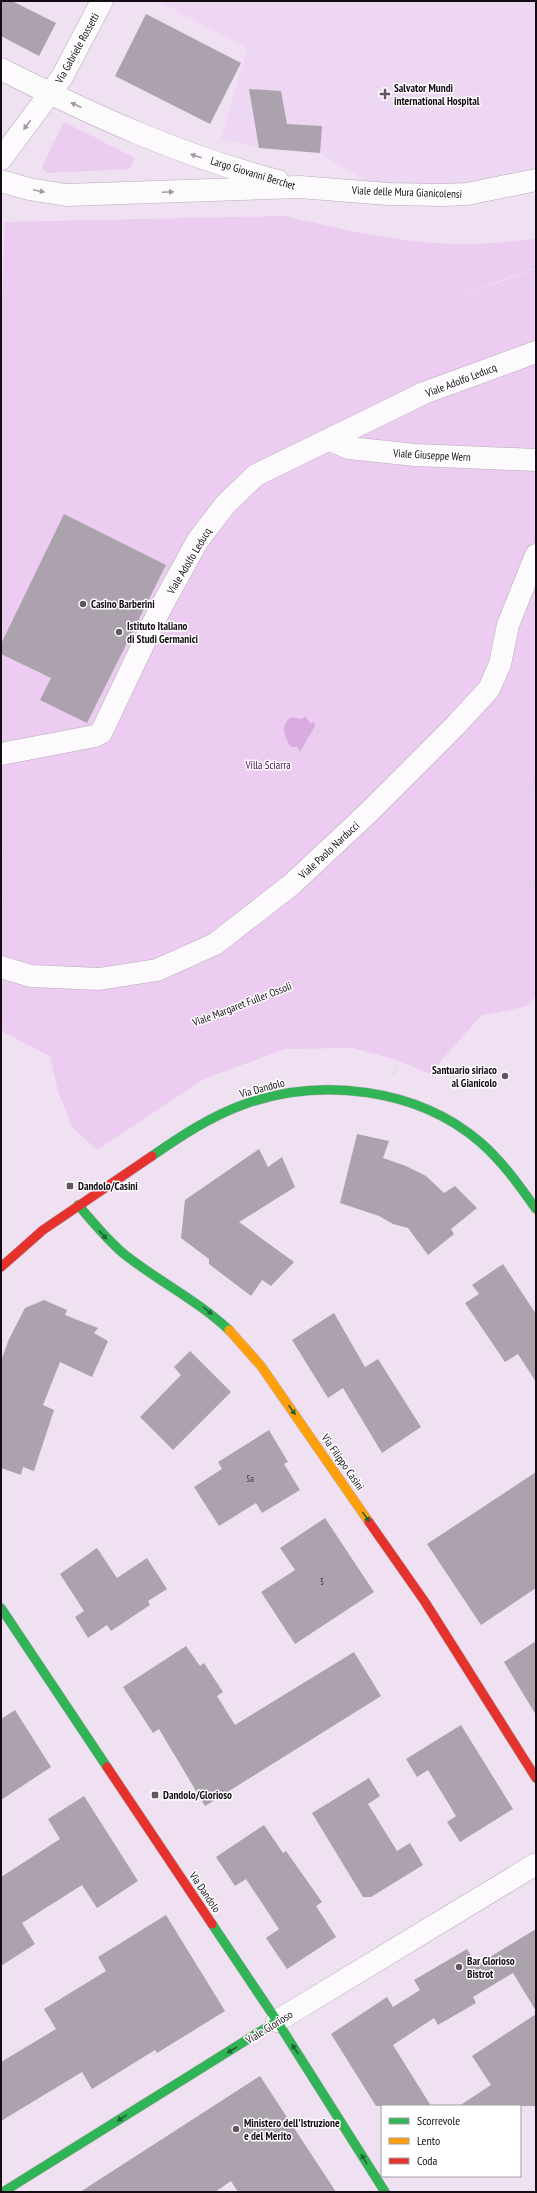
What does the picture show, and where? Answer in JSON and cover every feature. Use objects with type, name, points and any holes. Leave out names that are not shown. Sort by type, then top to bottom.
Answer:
[{"type":"street","name":"Via Gabriele Rossetti","points":[[50,94],[75,55],[102,1]]},
{"type":"street","name":"Largo Giovanni Berchet","points":[[1,69],[50,94],[172,148],[248,173],[300,187]]},
{"type":"street","points":[[1,160],[50,94]]},
{"type":"street","name":"Viale delle Mura Gianicolensi","points":[[300,187],[388,194],[442,195],[467,194],[536,180]]},
{"type":"street","name":"Largo Giovanni Berchet","points":[[1,181],[43,192],[76,195],[300,187]]},
{"type":"street","name":"Viale Adolfo Leducq","points":[[101,733],[159,611],[198,540],[225,505],[256,475],[424,393],[536,352]]},
{"type":"street","name":"Viale Giuseppe Wern","points":[[330,440],[349,448],[415,455],[536,460]]},
{"type":"street","name":"Viale Paolo Narducci","points":[[1,967],[30,976],[99,979],[157,970],[215,944],[291,885],[358,822],[455,726],[489,689],[500,664],[508,625],[536,555]]},
{"type":"street","points":[[1,754],[95,736],[101,733]]},
{"type":"street","name":"Via Dandolo","points":[[1,1267],[23,1246],[78,1205],[218,1115],[243,1104],[269,1096],[302,1090],[333,1090],[380,1095],[442,1116],[470,1133],[509,1172],[536,1209]]},
{"type":"street","name":"Via Filippo Casini","points":[[78,1205],[106,1238],[124,1254],[191,1299],[221,1323],[245,1347],[264,1370],[425,1602],[536,1778]]},
{"type":"street","name":"Via Dandolo","points":[[1,1608],[277,2021],[385,2192]]},
{"type":"street","name":"Viale Glorioso","points":[[3,2192],[277,2021],[536,1864]]},
{"type":"path","points":[[23,130],[68,149],[87,147],[98,139],[87,171]]},
{"type":"path","points":[[49,245],[54,257],[49,266],[44,269],[35,270],[27,264],[24,255],[31,243],[41,241],[49,245],[197,237],[258,242],[274,266],[291,304],[309,356]]},
{"type":"path","points":[[49,266],[88,303]]},
{"type":"path","points":[[161,465],[159,461],[186,383],[205,368],[233,360],[288,352],[309,356],[327,362],[536,282]]},
{"type":"path","points":[[88,303],[97,298],[103,300],[108,310],[105,316],[95,320]]},
{"type":"path","points":[[88,303],[86,314],[95,320]]},
{"type":"path","points":[[105,316],[186,383]]},
{"type":"path","points":[[95,320],[86,348],[52,396],[35,424],[36,447],[54,464],[76,472],[133,477],[151,473],[161,465],[192,454],[222,450],[234,454],[247,462],[256,475]]},
{"type":"path","points":[[233,360],[273,375],[282,384],[285,396],[296,406],[326,410],[356,427]]},
{"type":"path","points":[[306,571],[382,509],[412,479],[415,455]]},
{"type":"path","points":[[458,540],[469,486],[471,457]]},
{"type":"path","points":[[225,505],[235,528],[238,553],[237,609],[239,624],[256,680],[244,703]]},
{"type":"path","points":[[1,901],[25,904],[77,903],[122,908],[152,901],[181,885],[210,862],[267,800],[330,716],[414,656],[430,641],[437,619],[431,572],[458,540],[475,530],[491,528],[505,532],[521,540],[536,555]]},
{"type":"path","points":[[340,543],[433,592]]},
{"type":"path","points":[[238,553],[264,571],[276,573],[306,571],[318,578],[347,619],[375,685]]},
{"type":"path","points":[[256,680],[276,677],[347,619]]},
{"type":"path","points":[[184,663],[195,664],[200,666],[205,675],[204,686],[202,690],[192,696],[181,694],[174,686],[173,675],[179,666],[184,663]]},
{"type":"path","points":[[276,677],[279,707]]},
{"type":"path","points":[[204,686],[244,703],[271,717]]},
{"type":"path","points":[[330,716],[310,700],[294,697],[279,707],[261,733],[262,741],[272,756],[300,774],[298,791],[299,804],[303,811],[312,814],[339,808]]},
{"type":"path","points":[[101,733],[119,784],[121,819],[125,822],[130,832],[132,850]]},
{"type":"path","points":[[174,804],[169,807],[165,815],[166,824],[172,831],[183,832],[226,790],[247,765],[262,741]]},
{"type":"path","points":[[22,773],[75,804],[105,827],[110,855]]},
{"type":"path","points":[[536,780],[502,841],[505,863],[536,889]]},
{"type":"path","points":[[125,822],[152,816],[174,804],[183,804],[191,810],[193,815],[191,824]]},
{"type":"path","points":[[203,812],[232,838]]},
{"type":"path","points":[[105,827],[121,819]]},
{"type":"path","points":[[1,856],[37,849],[46,851],[50,856],[99,859],[132,850],[149,851],[166,843],[172,831]]},
{"type":"path","points":[[18,853],[41,867],[70,894],[77,903]]},
{"type":"path","name":"Viale Margaret Fuller Ossoli","points":[[1,1011],[81,1050],[150,1039],[345,965],[458,920],[491,891],[505,863]]},
{"type":"path","points":[[380,1095],[413,1040],[454,1008],[456,988],[459,982],[467,977],[471,963],[530,885]]},
{"type":"path","points":[[435,928],[453,941],[471,963]]},
{"type":"shaded area","name":"Salvator Mundi international Hospital","points":[[158,1],[536,1],[536,180],[388,194],[319,153],[259,148],[221,139],[247,48]]},
{"type":"shaded area","points":[[305,716],[310,723],[314,722],[315,726],[300,752],[297,747],[291,747],[285,735],[284,728],[287,720],[291,717],[302,719]]},
{"type":"green space","points":[[64,122],[135,158],[130,169],[47,173],[42,167]]},
{"type":"green space","name":"Villa Sciarra","points":[[284,216],[351,231],[421,242],[475,244],[536,239],[536,267],[392,323],[536,268],[536,996],[527,1006],[481,1016],[429,1074],[400,1061],[353,1048],[285,1049],[204,1079],[97,1150],[72,1127],[58,1091],[50,1056],[1,1031],[1,318],[5,222]]},
{"type":"building","points":[[1,1],[12,1],[56,23],[39,56],[1,36]]},
{"type":"building","points":[[146,14],[241,63],[210,124],[115,76]]},
{"type":"building","points":[[249,89],[281,91],[287,124],[322,126],[320,153],[259,148]]},
{"type":"building","name":"Casino Barberini","points":[[64,514],[166,565],[87,723],[40,700],[51,678],[1,654],[1,644]]},
{"type":"building","points":[[357,1134],[389,1141],[383,1158],[406,1166],[426,1176],[444,1193],[455,1186],[477,1208],[451,1229],[454,1234],[428,1255],[408,1228],[393,1224],[379,1216],[340,1203]]},
{"type":"building","points":[[259,1149],[268,1167],[282,1157],[295,1187],[239,1222],[294,1262],[271,1286],[262,1280],[251,1296],[209,1264],[209,1259],[181,1238],[185,1200]]},
{"type":"building","points":[[503,1264],[536,1314],[536,1382],[518,1354],[505,1362],[465,1303],[479,1294],[472,1285]]},
{"type":"building","points":[[44,1300],[67,1310],[65,1315],[98,1328],[94,1333],[108,1341],[92,1377],[60,1362],[43,1405],[54,1410],[34,1471],[23,1467],[21,1475],[1,1468],[1,1361],[9,1339],[25,1308]]},
{"type":"building","points":[[334,1313],[365,1367],[378,1359],[421,1427],[382,1453],[343,1388],[328,1398],[292,1340]]},
{"type":"building","points":[[190,1351],[231,1392],[173,1450],[140,1417],[181,1375],[174,1367]]},
{"type":"building","points":[[269,1430],[288,1462],[284,1464],[300,1490],[262,1513],[256,1503],[219,1526],[194,1487],[222,1469],[218,1462]]},
{"type":"building","points":[[536,1472],[536,1588],[481,1625],[427,1544]]},
{"type":"building","points":[[325,1518],[374,1592],[295,1644],[261,1592],[295,1570],[280,1548]]},
{"type":"building","points":[[97,1548],[117,1578],[147,1558],[167,1589],[148,1601],[150,1605],[111,1631],[107,1625],[88,1638],[75,1617],[84,1611],[60,1574]]},
{"type":"building","points":[[536,1641],[536,1715],[504,1662]]},
{"type":"building","points":[[186,1646],[200,1666],[204,1663],[223,1692],[217,1696],[235,1725],[354,1652],[381,1696],[205,1806],[159,1729],[153,1733],[123,1687]]},
{"type":"building","points":[[15,1710],[51,1767],[1,1800],[1,1719]]},
{"type":"building","points":[[461,1725],[513,1809],[460,1842],[447,1822],[456,1816],[428,1770],[417,1777],[406,1759]]},
{"type":"building","points":[[369,1778],[380,1796],[368,1804],[397,1851],[410,1843],[423,1865],[371,1897],[363,1897],[312,1813]]},
{"type":"building","points":[[84,1796],[138,1881],[97,1908],[82,1885],[22,1923],[35,1944],[1,1966],[1,1877],[60,1839],[48,1819]]},
{"type":"building","points":[[264,1825],[283,1853],[286,1851],[322,1902],[316,1906],[336,1937],[287,1969],[266,1938],[279,1929],[246,1879],[235,1886],[216,1857]]},
{"type":"building","points":[[166,1915],[225,2011],[157,2053],[155,2050],[92,2089],[82,2072],[1,2121],[1,2062],[56,2029],[44,2009],[106,1971],[98,1957]]},
{"type":"building","points":[[536,1929],[536,2011],[513,1973],[473,1997],[476,2003],[438,2025],[434,2018],[393,2045],[430,2105],[376,2106],[331,2034],[387,1997],[393,2007],[420,1990],[414,1980],[467,1949],[477,1965]]},
{"type":"building","points":[[536,2014],[536,2106],[461,2105],[491,2085],[472,2056]]},
{"type":"building","name":"Ministero dell'Istruzione e del Merito","points":[[260,2076],[336,2192],[238,2192],[231,2181],[215,2192],[80,2192]]},
{"type":"traffic: fast","points":[[152,1156],[208,1120],[245,1104],[274,1096],[305,1091],[336,1090],[367,1093],[398,1099],[427,1109],[455,1124],[480,1142],[496,1157],[517,1182],[536,1209]]},
{"type":"traffic: fast","points":[[78,1205],[106,1237],[124,1254],[204,1309],[229,1330]]},
{"type":"traffic: fast","points":[[1,1608],[107,1767]]},
{"type":"traffic: fast","points":[[212,1924],[277,2021],[385,2192]]},
{"type":"traffic: fast","points":[[3,2192],[277,2021]]},
{"type":"traffic: slow","points":[[229,1330],[261,1366],[369,1522]]},
{"type":"traffic: jam","points":[[1,1267],[43,1230],[152,1156]]},
{"type":"traffic: jam","points":[[369,1522],[425,1602],[536,1778]]},
{"type":"traffic: jam","points":[[107,1767],[212,1924]]},
{"type":"place","name":"Salvator Mundi international Hospital","points":[[385,94]]},
{"type":"place","name":"Casino Barberini","points":[[83,604]]},
{"type":"place","name":"Istituto Italiano di Studi Germanici","points":[[119,632]]},
{"type":"place","name":"Santuario siriaco al Gianicolo","points":[[505,1076]]},
{"type":"place","name":"Dandolo/Casini","points":[[70,1186]]},
{"type":"place","name":"Dandolo/Glorioso","points":[[155,1795]]},
{"type":"place","name":"Bar Glorioso Bistrot","points":[[459,1967]]},
{"type":"place","name":"Ministero dell'Istruzione e del Merito","points":[[236,2129]]}]
